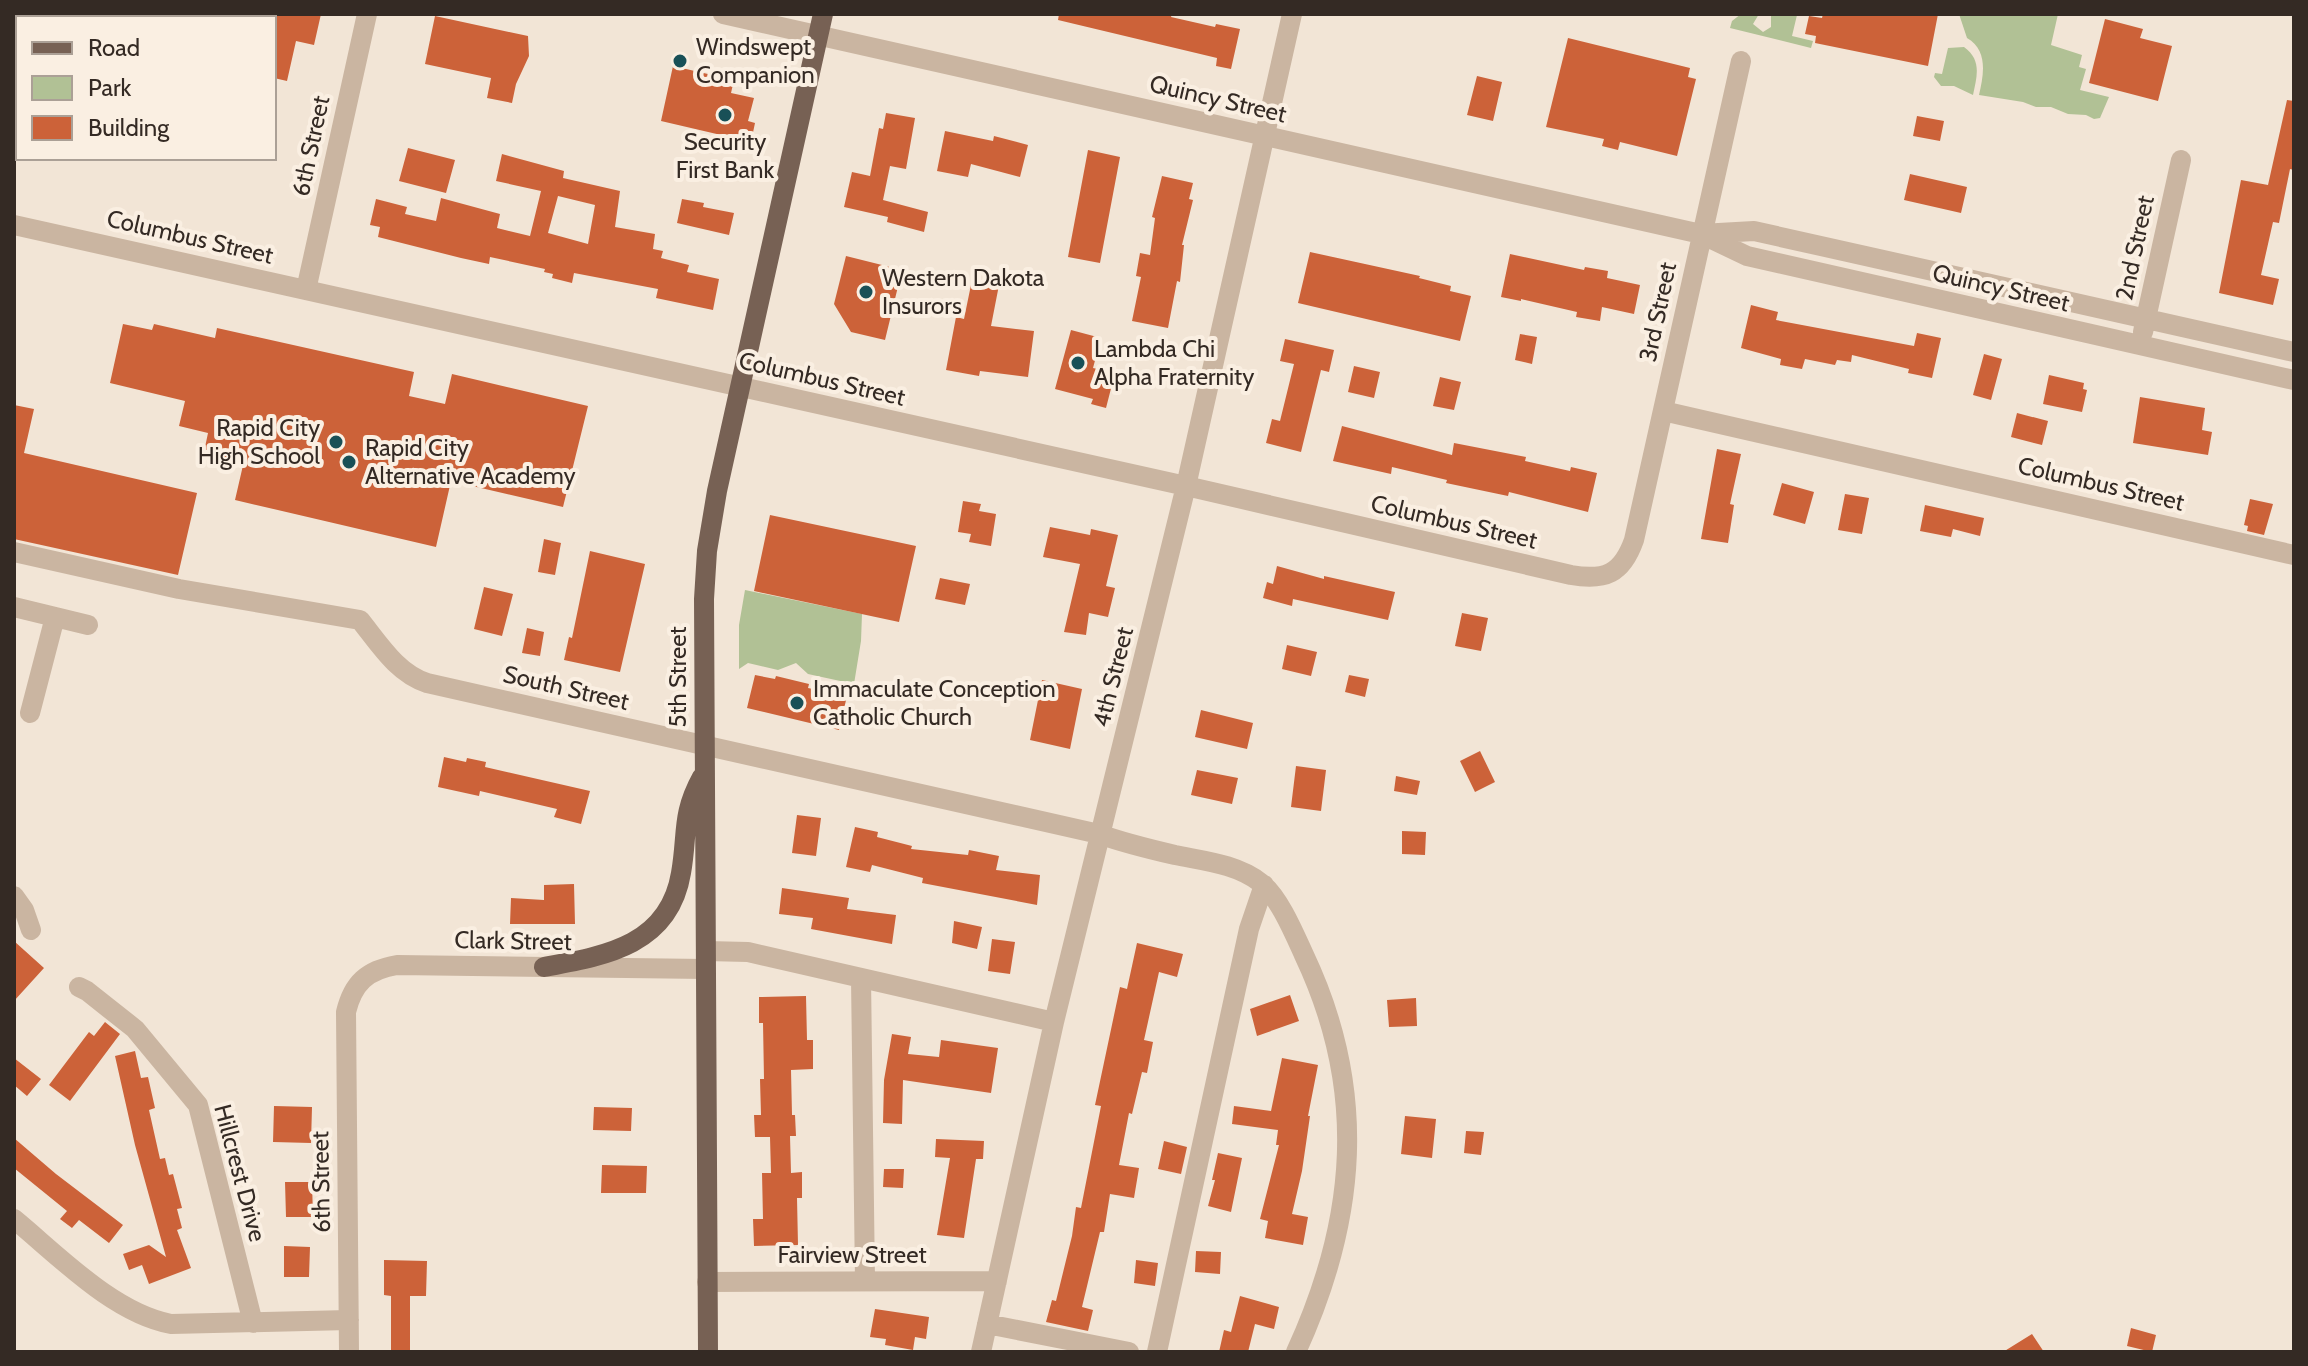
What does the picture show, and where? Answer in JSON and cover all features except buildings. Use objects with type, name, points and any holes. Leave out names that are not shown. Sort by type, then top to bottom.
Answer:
[{"type":"main road","name":"5th Street","points":[[708,1352],[703,747],[707,551],[823,14]]},
{"type":"main road","points":[[544,967],[604,956],[627,947],[646,935],[660,919],[672,901],[681,874],[685,817],[690,798],[704,774]]},
{"type":"street","name":"6th Street","points":[[306,290],[367,14]]},
{"type":"street","name":"Quincy Street","points":[[723,14],[1701,234],[1747,256],[2294,380]]},
{"type":"street","name":"4th Street","points":[[981,1352],[1054,1022],[1186,486],[1292,14]]},
{"type":"street","name":"3rd Street","points":[[1618,569],[1634,540],[1741,61]]},
{"type":"street","name":"2nd Street","points":[[2140,346],[2181,160]]},
{"type":"street","name":"Columbus Street","points":[[14,225],[1571,575],[1600,576],[1618,569]]},
{"type":"street","name":"Quincy Street","points":[[1701,234],[1754,231],[2294,352]]},
{"type":"street","name":"Columbus Street","points":[[1663,411],[2294,555]]},
{"type":"street","name":"South Street","points":[[14,552],[179,589],[360,620],[397,666],[410,677],[703,747],[1099,834],[1128,845],[1226,866],[1248,874],[1264,885]]},
{"type":"street","points":[[14,607],[88,625]]},
{"type":"street","points":[[30,713],[55,617]]},
{"type":"street","points":[[1159,1351],[1249,929],[1264,885]]},
{"type":"street","points":[[1264,885],[1289,922],[1314,976],[1331,1026],[1346,1103],[1348,1148],[1345,1200],[1315,1311],[1296,1352]]},
{"type":"street","points":[[14,896],[24,910],[31,930]]},
{"type":"street","name":"Clark Street","points":[[346,1012],[354,987],[367,975],[380,968],[397,965],[544,967],[706,960],[748,952],[1054,1022]]},
{"type":"street","points":[[861,978],[865,1281]]},
{"type":"street","name":"Hillcrest Drive","points":[[79,987],[135,1029],[198,1105],[253,1323]]},
{"type":"street","name":"6th Street","points":[[346,1012],[349,1352]]},
{"type":"street","points":[[14,1219],[105,1293],[134,1312],[155,1321],[171,1324],[349,1320]]},
{"type":"street","name":"Fairview Street","points":[[707,1282],[997,1281]]},
{"type":"street","points":[[987,1324],[1129,1352]]},
{"type":"green space","points":[[1741,14],[1759,14],[1753,24],[1763,32],[1771,27],[1771,14],[1797,15],[1792,36],[1813,41],[1811,48],[1730,28],[1732,21]]},
{"type":"green space","points":[[1959,14],[2058,14],[2051,45],[2082,55],[2079,67],[2086,69],[2080,90],[2109,97],[2100,118],[1979,95],[1983,63],[1978,49],[1967,38]]},
{"type":"green space","points":[[1964,47],[1976,63],[1973,95],[1954,86],[1941,86],[1934,77],[1935,73],[1942,74],[1948,48]]},
{"type":"green space","points":[[745,590],[862,614],[854,684],[808,674],[796,663],[778,670],[748,663],[739,669],[739,625]]},
{"type":"place","name":"Windswept Companion","points":[[680,61]]},
{"type":"place","name":"Security First Bank","points":[[725,115]]},
{"type":"place","name":"Western Dakota Insurors","points":[[866,292]]},
{"type":"place","name":"Lambda Chi Alpha Fraternity","points":[[1078,363]]},
{"type":"place","name":"Rapid City High School","points":[[336,442]]},
{"type":"place","name":"Rapid City Alternative Academy","points":[[349,462]]},
{"type":"place","name":"Immaculate Conception Catholic Church","points":[[797,703]]}]
